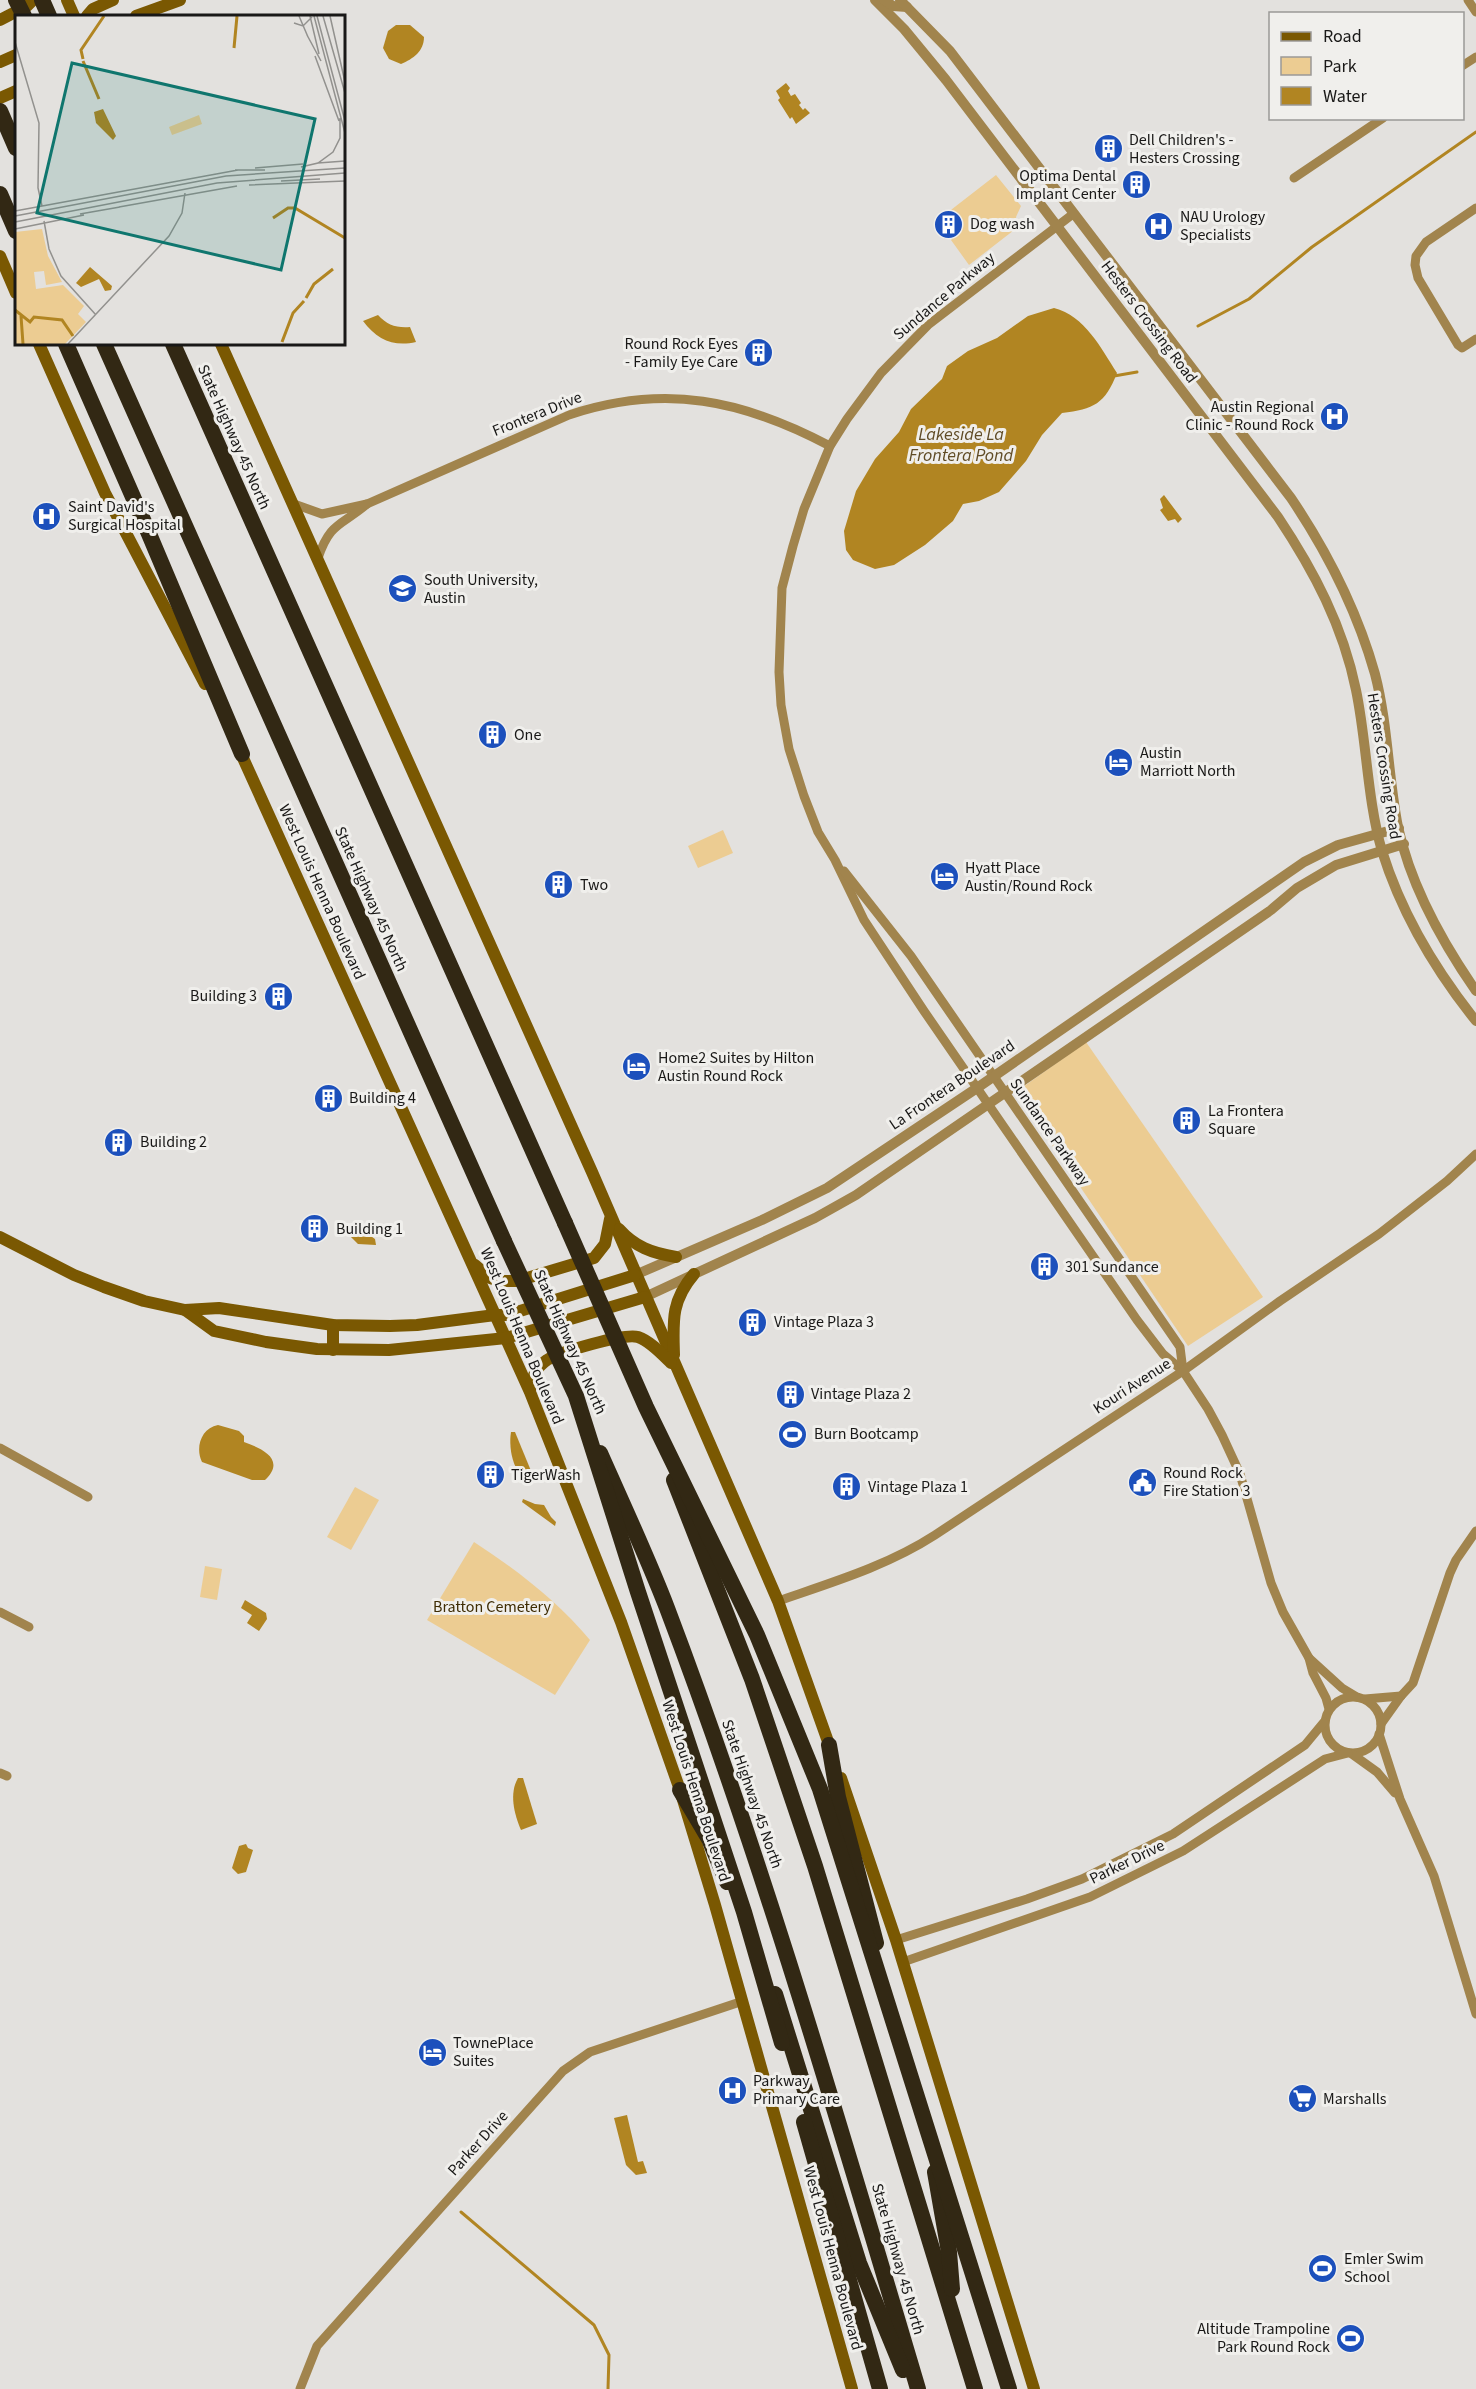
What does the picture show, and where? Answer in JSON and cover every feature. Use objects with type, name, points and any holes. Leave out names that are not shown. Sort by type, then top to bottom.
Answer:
[{"type":"highway","points":[[16,0],[24,15]]},
{"type":"highway","points":[[42,0],[49,15]]},
{"type":"highway","points":[[0,111],[15,146]]},
{"type":"highway","points":[[0,194],[15,229]]},
{"type":"highway","points":[[66,345],[242,754]]},
{"type":"highway","name":"State Highway 45 North","points":[[104,345],[504,1241],[576,1396],[667,1607],[763,1879],[816,2045],[918,2389]]},
{"type":"highway","name":"State Highway 45 North","points":[[173,345],[646,1407],[752,1679],[815,1866],[975,2389]]},
{"type":"highway","points":[[576,1396],[747,1924],[880,2389]]},
{"type":"highway","points":[[646,1407],[736,1587],[778,1681],[820,1789],[1009,2389]]},
{"type":"highway","points":[[830,1745],[838,1797],[934,2168],[949,2252],[955,2322]]},
{"type":"highway","points":[[680,1790],[709,1839],[778,2000],[859,2263],[912,2389]]},
{"type":"main road","points":[[0,20],[27,6],[33,0]]},
{"type":"main road","points":[[68,0],[74,15]]},
{"type":"main road","points":[[88,15],[93,9],[113,0]]},
{"type":"main road","points":[[142,15],[180,0]]},
{"type":"main road","points":[[0,62],[15,55]]},
{"type":"main road","points":[[0,98],[15,91]]},
{"type":"main road","points":[[0,256],[15,292]]},
{"type":"main road","name":"West Louis Henna Boulevard","points":[[39,345],[105,493],[242,754],[530,1392],[621,1622],[680,1790],[743,2001],[852,2389]]},
{"type":"main road","points":[[221,345],[611,1218],[778,1600],[896,1940],[1034,2389]]},
{"type":"main road","points":[[611,1218],[634,1244],[647,1250],[676,1257]]},
{"type":"main road","points":[[472,1262],[490,1278],[498,1281],[517,1281],[594,1258],[605,1244],[611,1218]]},
{"type":"main road","points":[[0,1237],[74,1275],[104,1287],[144,1301],[184,1310],[214,1331],[266,1342],[333,1350],[389,1350],[506,1338],[645,1297]]},
{"type":"main road","points":[[674,1366],[673,1323],[676,1304],[682,1289],[694,1274]]},
{"type":"main road","name":"La Frontera Boulevard","points":[[184,1310],[219,1308],[333,1325],[417,1325],[507,1315],[635,1275]]},
{"type":"main road","points":[[333,1325],[333,1350]]},
{"type":"main road","points":[[530,1392],[535,1371],[548,1359],[621,1337],[640,1337],[674,1366]]},
{"type":"street","name":"Hesters Crossing Road","points":[[875,0],[904,29],[946,80],[1058,225],[1278,518],[1322,590],[1340,630],[1356,690],[1382,851],[1397,892],[1437,968],[1476,1021]]},
{"type":"street","points":[[884,0],[894,6],[904,3]]},
{"type":"street","points":[[1468,0],[1476,12]]},
{"type":"street","name":"Hesters Crossing Road","points":[[904,3],[950,51],[1291,498],[1319,540],[1348,595],[1375,674],[1399,828],[1415,882],[1453,958],[1476,991]]},
{"type":"street","points":[[1294,178],[1380,120]]},
{"type":"street","points":[[1476,208],[1426,242],[1416,256],[1415,265],[1418,278],[1455,341],[1462,348],[1476,339]]},
{"type":"street","name":"Sundance Parkway","points":[[1073,214],[945,311],[905,346],[871,385],[830,446],[804,509],[782,588],[779,672],[781,705],[789,749],[804,796],[818,832],[835,860],[864,920],[1137,1320],[1163,1354],[1183,1371],[1208,1409],[1240,1474],[1271,1583],[1283,1612],[1309,1658],[1329,1709]]},
{"type":"street","name":"Frontera Drive","points":[[367,504],[569,415],[626,401],[672,398],[719,403],[774,420],[830,446]]},
{"type":"street","points":[[294,504],[322,514],[367,504]]},
{"type":"street","points":[[318,558],[324,541],[336,525],[351,518],[367,504]]},
{"type":"street","name":"La Frontera Boulevard","points":[[635,1275],[762,1220],[819,1192],[884,1152],[1304,862],[1338,845],[1399,828]]},
{"type":"street","points":[[645,1297],[838,1206],[897,1168],[1270,910],[1317,875],[1351,860],[1404,844]]},
{"type":"street","name":"Sundance Parkway","points":[[835,860],[911,956],[1180,1347],[1183,1371]]},
{"type":"street","name":"Kouri Avenue","points":[[778,1600],[856,1575],[914,1549],[1183,1371],[1396,1221],[1447,1181],[1476,1154]]},
{"type":"street","points":[[0,1448],[88,1497]]},
{"type":"street","points":[[1350,1754],[1369,1748],[1401,1696],[1413,1683],[1418,1674],[1453,1566],[1476,1532]]},
{"type":"street","points":[[0,1612],[29,1627]]},
{"type":"street","name":"Sundance Parkway","points":[[1309,1658],[1342,1688],[1361,1698]]},
{"type":"street","points":[[1400,1799],[1377,1772],[1331,1744],[1325,1733],[1324,1722],[1329,1709],[1341,1699],[1401,1696]]},
{"type":"street","points":[[1361,1698],[1373,1706],[1379,1714],[1380,1729],[1400,1799],[1434,1876],[1476,2014]]},
{"type":"street","name":"Parker Drive","points":[[896,1940],[1027,1899],[1082,1879],[1173,1834],[1305,1745],[1324,1722]]},
{"type":"street","name":"Parker Drive","points":[[903,1962],[1090,1897],[1183,1851],[1325,1759],[1350,1754]]},
{"type":"street","points":[[1230,1797],[1241,1814]]},
{"type":"street","points":[[1082,1879],[1090,1897]]},
{"type":"street","name":"Parker Drive","points":[[300,2389],[317,2346],[563,2071],[590,2052],[743,2001]]},
{"type":"green space","points":[[996,175],[1021,206],[1016,217],[1018,227],[969,265],[951,240],[961,231],[947,213]]},
{"type":"green space","points":[[723,830],[733,853],[698,868],[688,846]]},
{"type":"green space","points":[[1086,1042],[1263,1297],[1188,1346],[1016,1092]]},
{"type":"green space","points":[[355,1487],[379,1500],[351,1550],[327,1537]]},
{"type":"green space","name":"Bratton Cemetery","points":[[474,1542],[536,1587],[590,1640],[555,1695],[427,1620]]},
{"type":"green space","points":[[205,1566],[222,1569],[217,1600],[200,1597]]},
{"type":"water","points":[[396,25],[410,25],[424,37],[424,42],[417,54],[401,64],[389,59],[383,48],[388,31]]},
{"type":"water","points":[[786,83],[790,88],[788,91],[791,96],[795,94],[801,103],[799,105],[810,113],[796,124],[778,100],[780,98],[776,91]]},
{"type":"water","name":"Lakeside La Frontera Pond","points":[[1054,308],[1065,312],[1083,325],[1117,373],[1108,392],[1090,407],[1062,413],[1042,435],[1026,461],[999,492],[979,501],[963,504],[953,521],[925,545],[894,565],[875,569],[853,560],[846,550],[844,531],[856,491],[875,459],[899,432],[911,409],[942,379],[947,366],[968,351],[997,338],[1028,316]]},
{"type":"water","points":[[378,315],[392,325],[410,327],[416,342],[393,343],[374,333],[363,321]]},
{"type":"water","points":[[1164,495],[1182,519],[1178,523],[1175,519],[1168,521],[1160,510],[1163,508],[1160,499]]},
{"type":"water","points":[[353,1231],[365,1232],[375,1239],[376,1245],[358,1244],[349,1235]]},
{"type":"water","points":[[218,1425],[239,1431],[244,1436],[244,1442],[269,1455],[273,1460],[273,1466],[265,1480],[252,1480],[202,1462],[199,1451],[201,1439],[207,1430]]},
{"type":"water","points":[[511,1432],[515,1432],[536,1483],[522,1477],[514,1464]]},
{"type":"water","points":[[523,1499],[544,1505],[556,1522],[555,1526],[522,1502]]},
{"type":"water","points":[[245,1600],[266,1613],[267,1619],[259,1631],[247,1623],[252,1615],[241,1608]]},
{"type":"water","points":[[518,1778],[523,1778],[537,1824],[521,1830],[514,1804],[514,1790]]},
{"type":"water","points":[[246,1844],[253,1850],[246,1872],[238,1874],[232,1868],[239,1846]]},
{"type":"water","points":[[627,2115],[638,2162],[643,2161],[647,2173],[636,2175],[626,2165],[614,2118]]},
{"type":"waterway","points":[[1198,326],[1249,299],[1312,247],[1476,132]]},
{"type":"waterway","points":[[1114,376],[1137,372]]},
{"type":"waterway","points":[[461,2212],[594,2325],[609,2355],[608,2389]]},
{"type":"place","name":"Dell Children's - Hesters Crossing","points":[[1108,149]]},
{"type":"place","name":"Optima Dental Implant Center","points":[[1137,185]]},
{"type":"place","name":"Dog wash","points":[[949,224]]},
{"type":"place","name":"NAU Urology Specialists","points":[[1159,226]]},
{"type":"place","name":"Round Rock Eyes - Family Eye Care","points":[[759,353]]},
{"type":"place","name":"Austin Regional Clinic - Round Rock","points":[[1335,416]]},
{"type":"place","name":"Saint David's Surgical Hospital","points":[[47,516]]},
{"type":"place","name":"South University, Austin","points":[[403,589]]},
{"type":"place","name":"One","points":[[493,735]]},
{"type":"place","name":"Austin Marriott North","points":[[1119,762]]},
{"type":"place","name":"Hyatt Place Austin/Round Rock","points":[[944,877]]},
{"type":"place","name":"Two","points":[[559,885]]},
{"type":"place","name":"Building 3","points":[[278,996]]},
{"type":"place","name":"Home2 Suites by Hilton Austin Round Rock","points":[[637,1067]]},
{"type":"place","name":"Building 4","points":[[328,1098]]},
{"type":"place","name":"La Frontera Square","points":[[1187,1120]]},
{"type":"place","name":"Building 2","points":[[119,1142]]},
{"type":"place","name":"Building 1","points":[[315,1229]]},
{"type":"place","name":"301 Sundance","points":[[1044,1267]]},
{"type":"place","name":"Vintage Plaza 3","points":[[753,1322]]},
{"type":"place","name":"Vintage Plaza 2","points":[[790,1394]]},
{"type":"place","name":"Burn Bootcamp","points":[[793,1434]]},
{"type":"place","name":"TigerWash","points":[[490,1475]]},
{"type":"place","name":"Round Rock Fire Station 3","points":[[1142,1482]]},
{"type":"place","name":"Vintage Plaza 1","points":[[847,1487]]},
{"type":"place","name":"TownePlace Suites","points":[[432,2052]]},
{"type":"place","name":"Parkway Primary Care","points":[[732,2090]]},
{"type":"place","name":"Marshalls","points":[[1302,2099]]},
{"type":"place","name":"Emler Swim School","points":[[1323,2268]]},
{"type":"place","name":"Altitude Trampoline Park Round Rock","points":[[1351,2338]]}]
